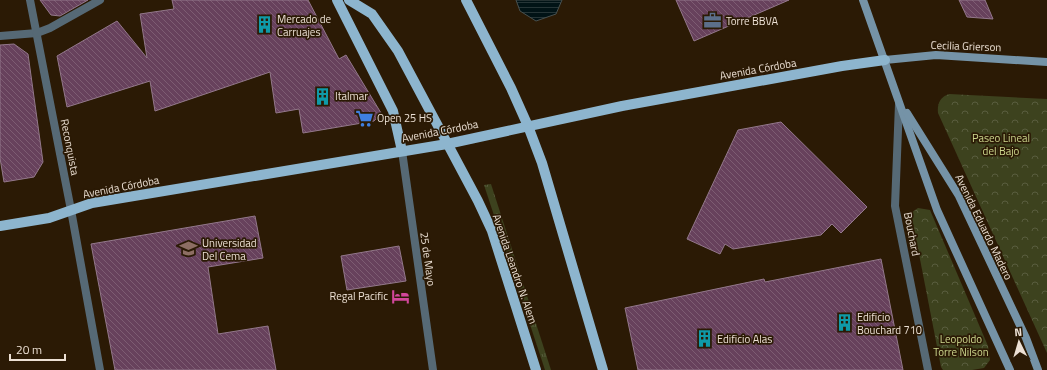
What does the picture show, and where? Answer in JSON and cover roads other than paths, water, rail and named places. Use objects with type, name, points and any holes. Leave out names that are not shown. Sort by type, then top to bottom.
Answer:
[{"type":"main road","points":[[337,0],[393,111],[402,151]]},
{"type":"main road","name":"Avenida Leandro N. Alem","points":[[349,0],[372,14],[398,51],[478,201],[492,231],[536,370]]},
{"type":"main road","points":[[466,0],[511,88],[542,163],[603,370]]},
{"type":"main road","name":"Avenida Eduardo Madero","points":[[863,0],[937,210],[1010,370]]},
{"type":"main road","name":"Cecilia Grierson","points":[[885,60],[936,55],[1047,62]]},
{"type":"main road","name":"Avenida Córdoba","points":[[0,226],[49,218],[92,203],[447,144],[630,105],[842,66],[885,60]]},
{"type":"main road","name":"Avenida Eduardo Madero","points":[[899,101],[959,196],[1038,370]]},
{"type":"street","name":"Reconquista","points":[[30,0],[71,210],[100,370]]},
{"type":"street","points":[[0,36],[37,33],[50,28],[100,0]]},
{"type":"street","name":"Bouchard","points":[[899,101],[895,206],[928,370]]},
{"type":"street","name":"25 de Mayo","points":[[402,151],[433,370]]},
{"type":"place","name":"Torre BBVA","points":[[713,21]]},
{"type":"place","name":"Mercado de Carruajes","points":[[264,25]]},
{"type":"place","name":"Italmar","points":[[322,96]]},
{"type":"place","name":"Open 25 HS","points":[[364,118]]},
{"type":"place","name":"Universidad Del Cema","points":[[189,249]]},
{"type":"place","name":"Regal Pacific","points":[[401,296]]},
{"type":"place","name":"Edificio Bouchard 710","points":[[844,323]]},
{"type":"place","name":"Edificio Alas","points":[[704,339]]},
{"type":"park label","name":"Paseo Lineal del Bajo","points":[[1001,144]]},
{"type":"park label","name":"Leopoldo Torre Nilson","points":[[961,345]]}]
